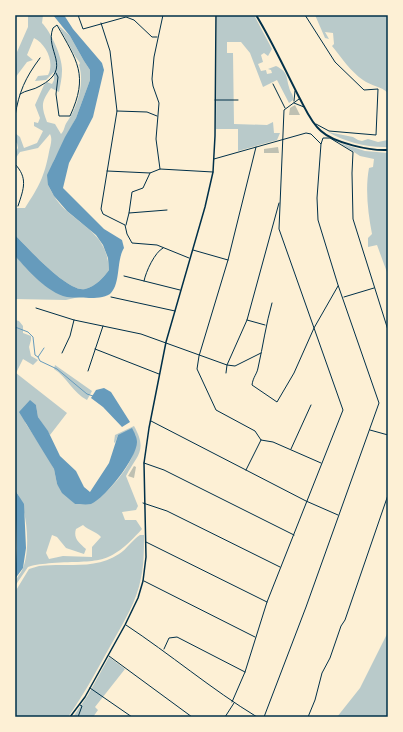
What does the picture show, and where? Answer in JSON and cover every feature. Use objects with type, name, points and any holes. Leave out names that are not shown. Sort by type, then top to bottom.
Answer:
[{"type":"main road","points":[[70,717],[90,688],[125,625],[138,598],[143,581],[146,542],[144,463],[151,421],[166,342],[213,172],[216,15]]},
{"type":"main road","points":[[256,15],[307,111],[322,132],[332,137],[373,150],[388,150]]},
{"type":"street","points":[[78,15],[83,29],[126,17],[134,20],[152,37],[157,37]]},
{"type":"street","points":[[160,169],[156,139],[159,103],[152,79],[157,37],[163,15]]},
{"type":"street","points":[[305,15],[334,62],[364,90],[378,89],[376,135],[329,131],[315,123]]},
{"type":"street","points":[[101,23],[110,51],[117,111],[101,208],[103,214],[125,225]]},
{"type":"street","points":[[20,94],[40,86],[56,73],[58,66],[51,38],[53,28],[57,25],[76,60],[81,76],[80,88],[70,116],[59,116],[56,94],[58,76],[56,73]]},
{"type":"street","points":[[15,116],[16,103],[29,72],[40,58]]},
{"type":"street","points":[[232,702],[245,672],[255,637],[280,567],[343,410],[279,229],[282,139],[285,108],[273,84]]},
{"type":"street","points":[[293,103],[295,95],[294,87]]},
{"type":"street","points":[[285,108],[300,98]]},
{"type":"street","points":[[215,100],[238,100]]},
{"type":"street","points":[[293,103],[298,103],[307,111]]},
{"type":"street","points":[[117,111],[147,112],[158,116]]},
{"type":"street","points":[[214,159],[282,139],[310,134],[321,144]]},
{"type":"street","points":[[264,717],[306,607],[370,430],[379,400],[344,297],[338,286],[318,220],[317,198],[321,144],[323,138],[330,138],[353,152],[352,173],[354,219],[388,330]]},
{"type":"street","points":[[256,147],[228,260],[199,356],[197,369],[216,410],[255,432],[261,440],[273,442],[321,463]]},
{"type":"street","points":[[15,164],[22,172],[25,180],[18,206]]},
{"type":"street","points":[[106,171],[150,172],[160,169],[213,172]]},
{"type":"street","points":[[150,172],[143,188],[132,192],[129,213],[125,225],[127,234],[132,243],[152,244],[190,258]]},
{"type":"street","points":[[226,373],[227,365],[247,320],[280,200]]},
{"type":"street","points":[[129,213],[166,210]]},
{"type":"street","points":[[144,281],[148,268],[158,252],[164,248]]},
{"type":"street","points":[[192,250],[228,260]]},
{"type":"street","points":[[124,276],[181,291]]},
{"type":"street","points":[[272,303],[266,325],[258,370],[252,378],[252,385],[277,402],[294,372],[314,328],[338,286]]},
{"type":"street","points":[[344,297],[374,288]]},
{"type":"street","points":[[111,297],[175,311]]},
{"type":"street","points":[[36,308],[74,320],[141,334],[227,365],[235,366],[261,353]]},
{"type":"street","points":[[62,354],[70,336],[74,320]]},
{"type":"street","points":[[247,320],[266,325]]},
{"type":"street","points":[[88,370],[103,326]]},
{"type":"street","points":[[95,349],[160,374]]},
{"type":"street","points":[[291,449],[311,405]]},
{"type":"street","points":[[151,421],[306,501],[338,515]]},
{"type":"street","points":[[370,430],[388,435]]},
{"type":"street","points":[[246,470],[261,440]]},
{"type":"street","points":[[144,463],[164,470],[294,535]]},
{"type":"street","points":[[308,717],[315,700],[319,680],[332,654],[341,626],[346,620],[388,495]]},
{"type":"street","points":[[144,503],[166,511],[280,567]]},
{"type":"street","points":[[146,542],[267,602]]},
{"type":"street","points":[[143,581],[255,637]]},
{"type":"street","points":[[125,625],[163,649],[232,702],[257,717]]},
{"type":"street","points":[[163,649],[169,638],[177,637],[245,672]]},
{"type":"street","points":[[108,655],[192,717]]},
{"type":"street","points":[[90,688],[132,717]]},
{"type":"street","points":[[224,717],[234,703]]},
{"type":"street","points":[[78,717],[82,706],[80,704]]},
{"type":"shaded area","points":[[28,15],[43,15],[42,23],[53,39],[61,59],[62,74],[59,92],[51,88],[45,97],[43,108],[47,122],[55,124],[61,134],[77,103],[81,72],[79,65],[80,63],[58,25],[70,36],[90,70],[90,80],[76,118],[54,160],[48,185],[62,206],[96,236],[105,250],[109,270],[96,284],[85,289],[69,284],[59,277],[15,235],[15,210],[17,208],[25,208],[37,187],[45,169],[51,141],[50,134],[38,148],[20,152],[15,159],[15,153],[18,148],[17,143],[15,142],[15,133],[20,137],[24,148],[37,143],[43,131],[34,126],[34,122],[38,123],[40,118],[35,105],[44,85],[47,82],[52,84],[54,80],[54,72],[46,80],[35,81],[38,76],[48,75],[50,70],[50,59],[46,49],[34,38],[27,55],[33,60],[27,62],[15,78],[17,52],[28,27]]},
{"type":"shaded area","points":[[217,15],[254,15],[272,49],[268,56],[264,53],[261,55],[263,62],[258,64],[261,71],[266,70],[267,74],[272,73],[271,70],[268,69],[276,66],[283,70],[286,75],[293,98],[293,100],[289,103],[277,80],[263,87],[250,53],[241,42],[227,42],[227,53],[233,53],[234,124],[267,125],[273,122],[274,133],[280,133],[277,140],[238,151],[238,129],[216,129]]},
{"type":"shaded area","points":[[315,15],[388,15],[388,93],[366,82],[350,69],[332,46],[334,44],[333,33],[325,32],[329,39],[325,38]]},
{"type":"shaded area","points":[[328,132],[353,137],[362,141],[368,139],[378,142],[388,140],[388,147],[357,144]]},
{"type":"shaded area","points":[[340,143],[365,151],[388,153],[388,275],[377,245],[368,247],[368,238],[372,234],[368,209],[367,184],[369,168],[373,167],[374,159],[360,156]]},
{"type":"shaded area","points":[[15,256],[43,283],[60,293],[79,297],[66,300],[15,299]]},
{"type":"shaded area","points":[[15,320],[19,321],[23,326],[23,333],[31,336],[29,347],[31,356],[38,360],[33,365],[23,359],[16,373],[67,413],[50,435],[38,417],[36,405],[24,418],[26,424],[54,469],[57,484],[75,504],[96,497],[107,491],[128,465],[135,449],[135,434],[118,435],[115,443],[115,435],[134,426],[138,434],[141,447],[137,458],[126,476],[138,506],[136,510],[122,512],[125,520],[136,520],[142,529],[120,550],[111,556],[102,559],[52,563],[28,567],[15,586],[25,560],[27,539],[25,516],[19,497],[15,490]],"holes":[[[83,525],[97,533],[101,537],[92,547],[92,557],[63,556],[49,559],[46,553],[52,535],[57,537],[66,548],[84,554],[86,549],[77,540],[75,532],[76,529]]]},
{"type":"shaded area","points":[[55,365],[92,391],[87,400],[78,393],[59,372],[54,369]]},
{"type":"shaded area","points":[[140,535],[144,535],[143,567],[139,587],[133,603],[96,671],[68,717],[18,717],[15,715],[15,592],[29,569],[49,565],[90,564],[110,559],[125,550],[134,539]]},
{"type":"shaded area","points":[[388,632],[388,717],[337,717],[360,688]]},
{"type":"shaded area","points":[[109,657],[125,669],[95,707],[98,710],[93,717],[73,717],[88,695]]},
{"type":"water","points":[[53,15],[64,15],[73,29],[102,63],[104,70],[93,117],[69,163],[63,188],[104,229],[122,240],[124,248],[120,259],[116,284],[110,294],[100,298],[67,297],[52,291],[38,280],[15,256],[15,235],[48,268],[69,284],[78,288],[85,289],[93,286],[102,279],[109,270],[108,258],[103,245],[96,235],[67,211],[54,196],[48,185],[47,175],[76,118],[90,80],[90,70],[70,36]]},
{"type":"water","points":[[104,388],[111,392],[130,422],[122,427],[103,407],[91,398],[96,390]]},
{"type":"water","points":[[30,400],[36,405],[38,417],[48,431],[60,456],[76,471],[84,487],[90,492],[109,463],[118,435],[132,428],[137,442],[132,458],[112,486],[91,504],[75,504],[62,493],[57,484],[54,469],[19,412]]},
{"type":"water","points":[[15,490],[24,504],[26,548],[23,568],[15,579],[17,548]]},
{"type":"building","points":[[295,105],[300,115],[289,115],[290,108]]},
{"type":"building","points":[[278,147],[279,153],[264,153],[264,149]]},
{"type":"building","points":[[134,466],[136,467],[134,478],[128,476]]},
{"type":"waterway","points":[[15,327],[28,332],[33,337],[35,355],[38,357]]},
{"type":"waterway","points":[[44,348],[38,357],[40,361],[57,369],[87,394],[93,396]]}]
